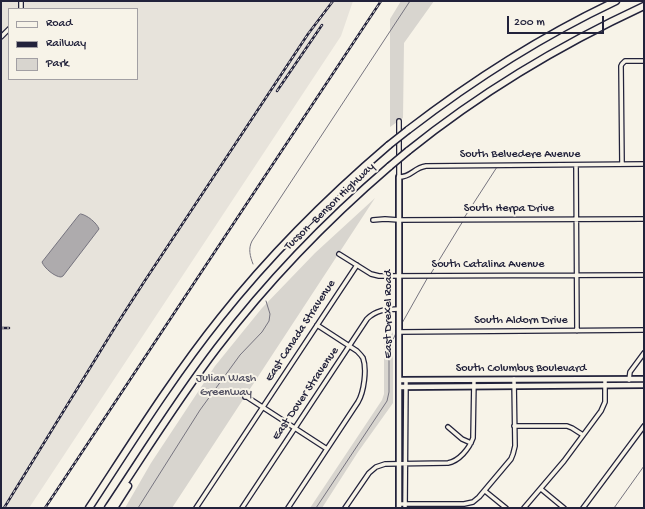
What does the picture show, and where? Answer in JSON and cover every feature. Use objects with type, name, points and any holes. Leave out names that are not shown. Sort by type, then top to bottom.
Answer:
[{"type":"highway","name":"Tucson–Benson Highway","points":[[89,508],[204,338],[278,250],[320,207],[389,145],[462,91],[516,55],[616,1]]},
{"type":"highway","name":"Tucson–Benson Highway","points":[[108,508],[188,387],[231,330],[277,275],[307,242],[333,217],[390,166],[428,135],[472,104],[526,68],[577,39],[644,6]]},
{"type":"highway","points":[[114,508],[188,387]]},
{"type":"street","points":[[622,164],[621,66],[625,61],[644,61]]},
{"type":"street","name":"East Drexel Road","points":[[399,121],[399,506]]},
{"type":"street","name":"South Belvedere Avenue","points":[[399,177],[408,176],[418,168],[426,166],[644,164]]},
{"type":"street","points":[[576,165],[577,331]]},
{"type":"street","name":"South Herpa Drive","points":[[374,220],[644,219]]},
{"type":"street","name":"South Catalina Avenue","points":[[339,254],[376,276],[644,274]]},
{"type":"street","name":"East Canada Stravenue","points":[[196,508],[357,265]]},
{"type":"street","name":"East Dover Stravenue","points":[[242,508],[367,319],[373,314],[384,310],[399,309]]},
{"type":"street","points":[[288,508],[358,402],[363,389],[364,366],[363,359],[358,352],[317,325]]},
{"type":"street","name":"South Aldorn Drive","points":[[399,332],[644,330]]},
{"type":"street","points":[[629,385],[632,369],[644,352]]},
{"type":"street","points":[[399,506],[467,504],[473,502],[485,491],[512,457],[515,446],[514,379]]},
{"type":"street","points":[[524,508],[564,461],[603,408],[605,399],[605,379]]},
{"type":"street","name":"South Columbus Boulevard","points":[[399,380],[644,379]]},
{"type":"street","points":[[405,506],[406,380]]},
{"type":"street","points":[[345,508],[366,476],[372,470],[382,465],[451,463],[459,458],[471,443],[473,438],[474,380]]},
{"type":"street","name":"South Columbus Boulevard","points":[[399,387],[644,385]]},
{"type":"street","points":[[245,397],[327,449]]},
{"type":"street","points":[[514,426],[564,426],[572,428],[583,436]]},
{"type":"street","points":[[583,508],[644,426]]},
{"type":"street","points":[[448,427],[462,439],[471,443]]},
{"type":"street","points":[[541,489],[564,508]]},
{"type":"street","points":[[485,491],[506,508]]},
{"type":"shaded area","points":[[1,1],[353,1],[341,36],[29,508],[1,508]]},
{"type":"shaded area","points":[[81,214],[92,220],[99,229],[63,276],[59,277],[47,269],[42,262]]},
{"type":"green space","points":[[401,1],[434,1],[404,43],[403,118],[390,127],[390,19]]},
{"type":"green space","name":"Julian Wash Greenway","points":[[375,198],[172,508],[125,508],[151,463],[215,366],[262,308],[315,253]]},
{"type":"green space","points":[[393,332],[393,403],[358,452],[322,508],[310,508],[382,400],[384,394],[384,344]]},
{"type":"waterway","points":[[253,264],[250,252],[252,241],[410,1]]},
{"type":"waterway","points":[[464,218],[497,167]]},
{"type":"waterway","points":[[430,275],[463,221]]},
{"type":"waterway","points":[[401,325],[428,277]]},
{"type":"waterway","points":[[138,508],[200,410],[240,355],[262,332],[269,321],[270,314],[266,301]]},
{"type":"waterway","points":[[316,508],[387,401],[389,392],[389,348],[397,331]]},
{"type":"waterway","points":[[614,508],[644,466]]},
{"type":"railway","points":[[4,508],[144,282],[308,34],[333,1]]},
{"type":"railway","points":[[45,508],[381,1]]},
{"type":"railway","points":[[277,91],[322,25]]},
{"type":"railway","points":[[1,328],[9,328]]}]
